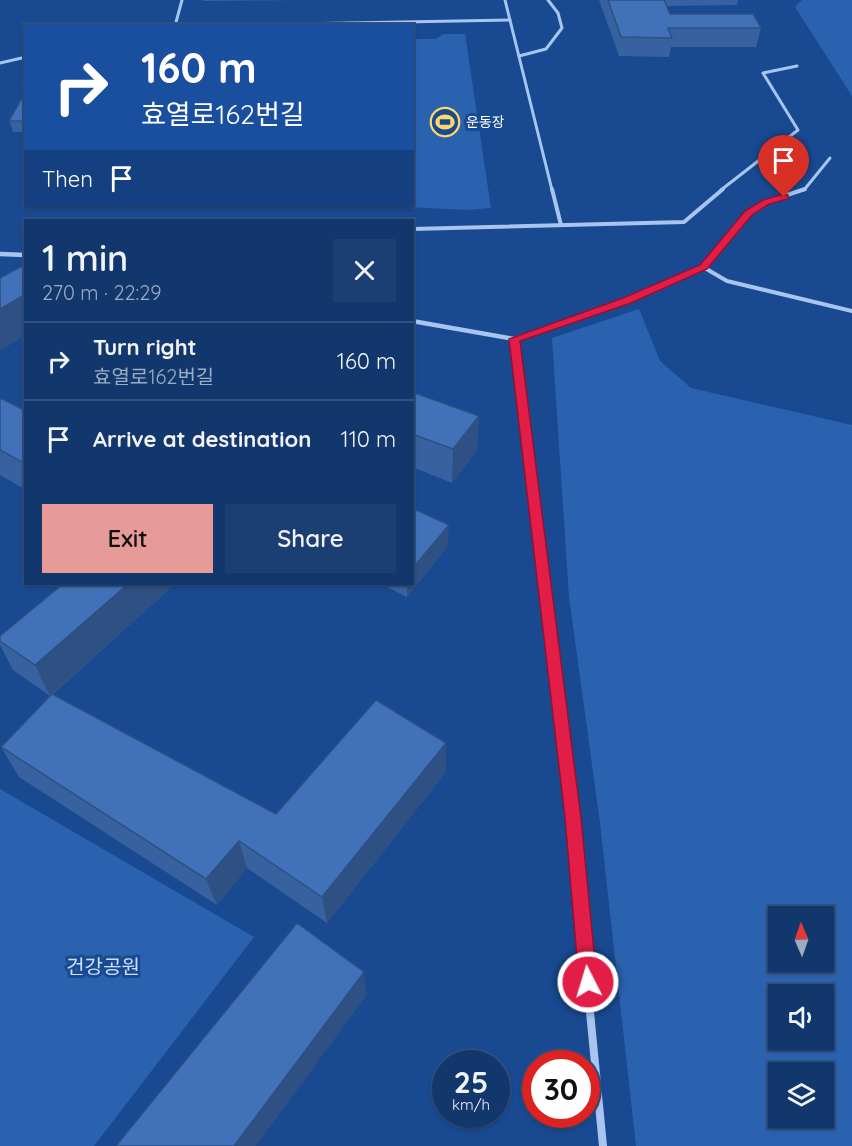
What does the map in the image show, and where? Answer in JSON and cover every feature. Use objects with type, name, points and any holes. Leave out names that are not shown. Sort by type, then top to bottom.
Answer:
[{"type":"street","points":[[0,254],[24,255]]},
{"type":"street","points":[[414,321],[514,339],[573,818],[603,1146]]},
{"type":"lane","points":[[176,24],[182,0]]},
{"type":"lane","points":[[505,0],[561,225]]},
{"type":"lane","points":[[519,56],[547,51],[555,42],[562,28],[558,13],[548,0]]},
{"type":"lane","points":[[295,24],[510,20]]},
{"type":"lane","points":[[0,63],[24,57]]},
{"type":"lane","points":[[414,229],[684,222],[734,179],[798,130],[763,73],[797,66]]},
{"type":"lane","points":[[514,339],[627,300],[703,267],[749,213],[766,202],[802,191],[830,158]]},
{"type":"lane","points":[[703,267],[727,281],[852,310]]},
{"type":"green space","points":[[802,0],[852,0],[852,96],[795,7]]},
{"type":"green space","name":"운동장","points":[[443,34],[465,34],[491,208],[466,210],[408,207],[414,207],[414,39],[436,39]]},
{"type":"green space","points":[[639,309],[660,361],[691,388],[852,425],[852,1146],[636,1146],[600,823],[569,597],[552,338]]},
{"type":"green space","name":"건강공원","points":[[0,789],[254,937],[94,1146],[0,1146]]},
{"type":"building","points":[[608,0],[664,0],[670,14],[753,14],[761,28],[668,28],[672,38],[621,37]]},
{"type":"building","points":[[24,95],[24,121],[9,121]]},
{"type":"building","points":[[24,265],[24,295],[0,309],[0,278]]},
{"type":"building","points":[[414,393],[479,416],[453,449],[414,435]]},
{"type":"building","points":[[0,398],[24,410],[24,463],[0,450]]},
{"type":"building","points":[[414,509],[449,525],[414,567]]},
{"type":"building","points":[[62,585],[127,585],[35,665],[0,641],[0,636]]},
{"type":"building","points":[[52,694],[276,814],[376,700],[446,743],[322,897],[239,841],[206,879],[1,747]]},
{"type":"building","points":[[297,923],[364,972],[234,1146],[116,1146]]},
{"type":"place","name":"운동장","points":[[445,122]]},
{"type":"route","points":[[588,982],[573,818],[514,339],[627,300],[703,267],[749,213],[766,202],[784,197]]}]
